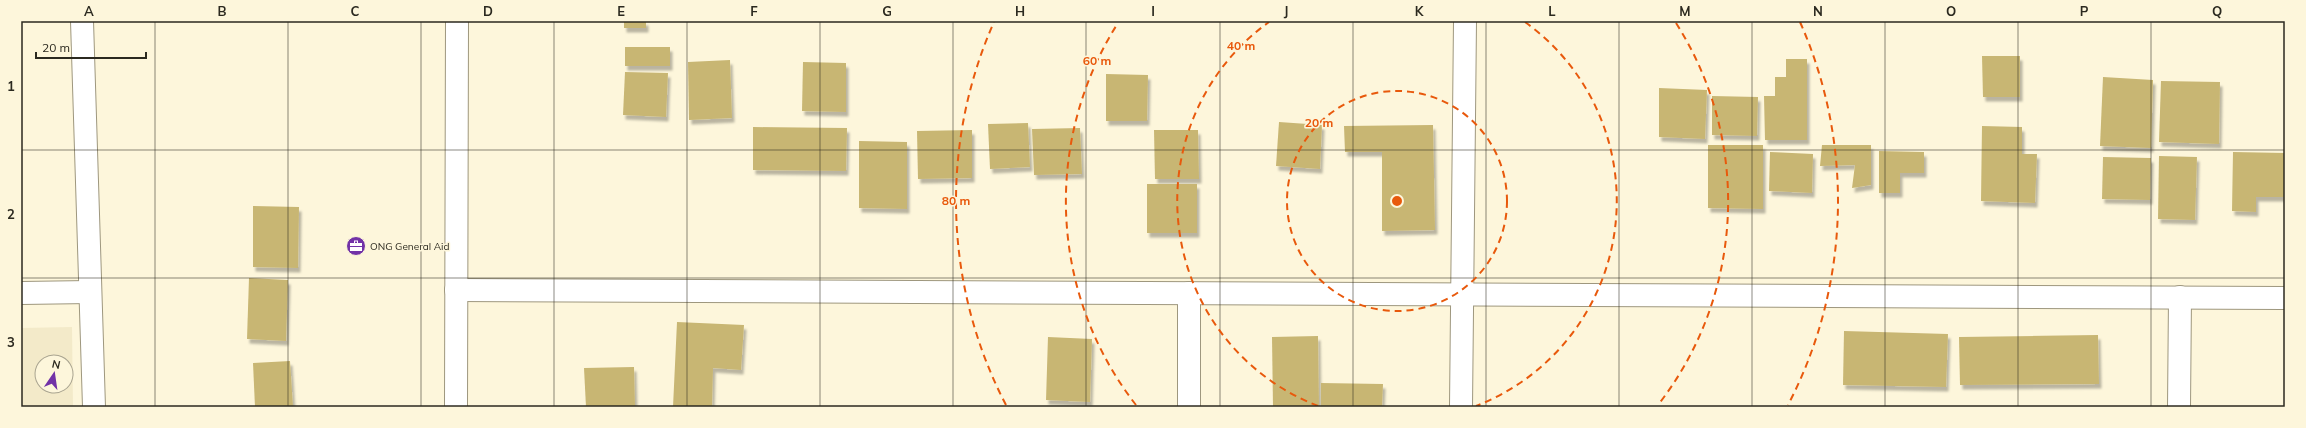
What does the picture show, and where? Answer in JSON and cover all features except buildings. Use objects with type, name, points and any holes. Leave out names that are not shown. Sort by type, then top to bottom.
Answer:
[{"type":"street","points":[[82,21],[94,407]]},
{"type":"street","points":[[456,407],[457,21]]},
{"type":"street","points":[[1461,407],[1465,21]]},
{"type":"street","points":[[456,290],[2285,298]]},
{"type":"street","points":[[21,293],[90,292]]},
{"type":"street","points":[[1189,293],[1189,407]]},
{"type":"street","points":[[2179,407],[2180,297]]},
{"type":"shaded area","points":[[72,327],[72,354],[34,354],[34,394],[73,394],[73,407],[21,407],[21,328]]},
{"type":"place","name":"ONG General Aid","points":[[356,246]]}]
